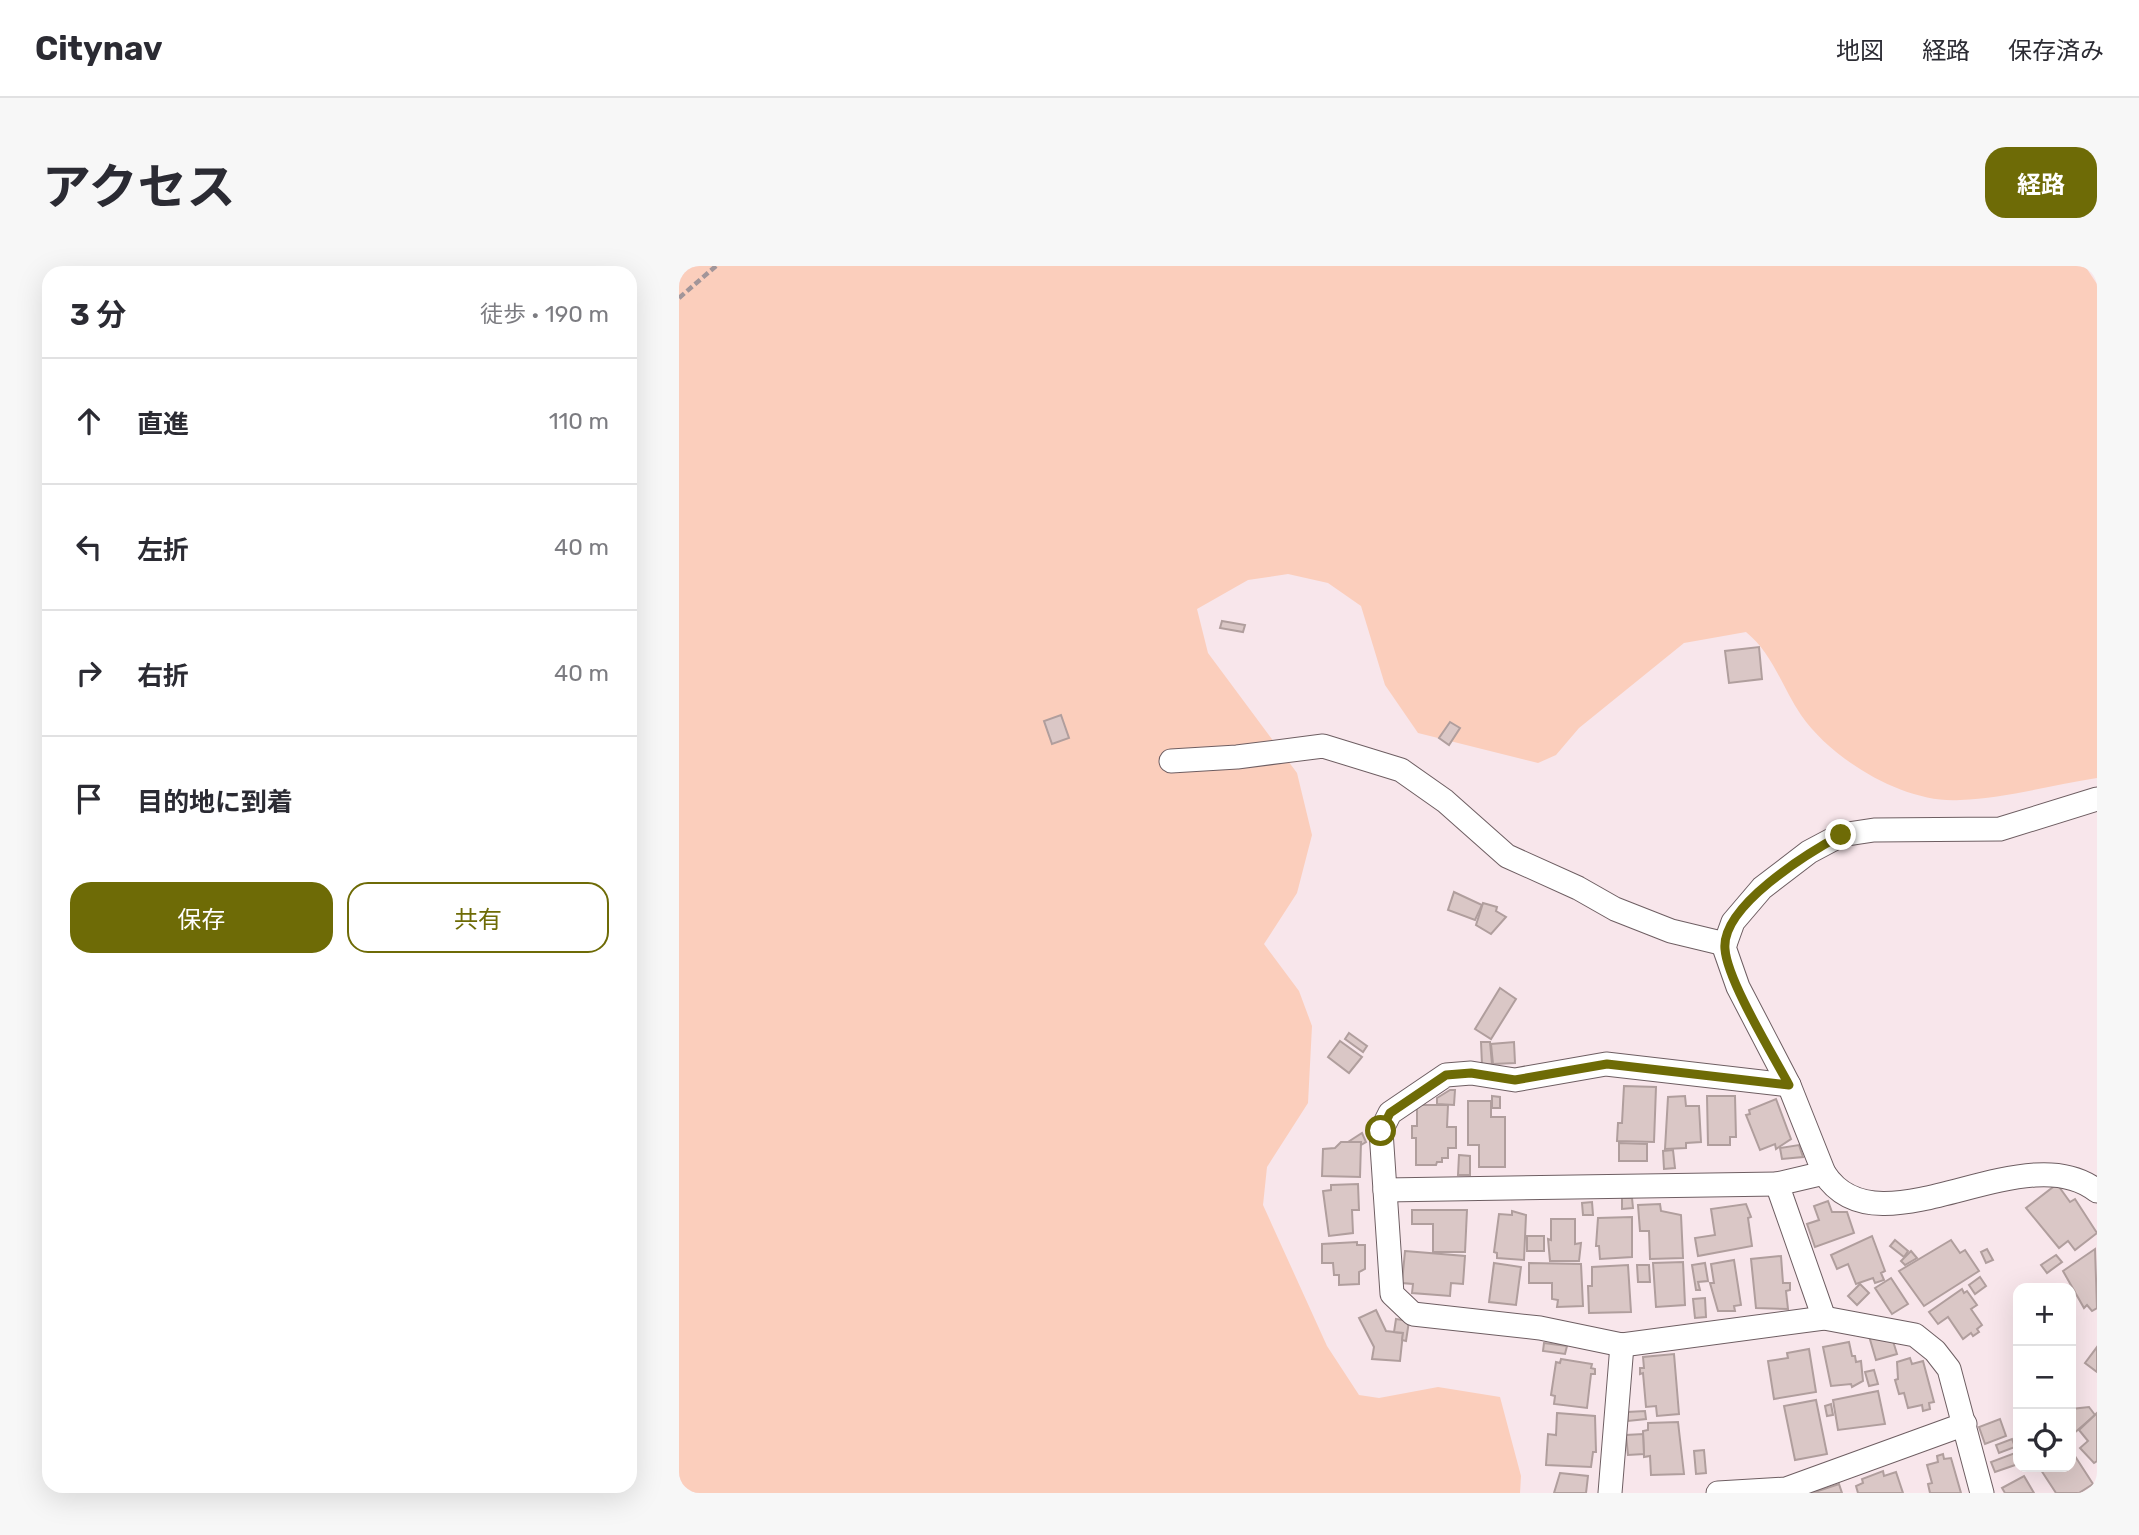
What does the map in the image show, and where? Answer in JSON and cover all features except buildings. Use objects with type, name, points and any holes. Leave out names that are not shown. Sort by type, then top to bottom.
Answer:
[{"type":"street","points":[[1171,761],[1323,746],[1401,770],[1445,801],[1507,856],[1578,888],[1615,909],[1671,931],[1725,944]]},
{"type":"street","points":[[2097,799],[2000,830],[1874,830],[1841,835],[1809,852],[1762,888],[1733,922],[1725,944],[1738,987],[1789,1085],[1824,1173],[1840,1191],[1875,1204],[1914,1200],[2032,1175],[2067,1174],[2083,1180],[2097,1191]]},
{"type":"street","points":[[1789,1085],[1607,1064],[1515,1080],[1471,1073],[1446,1075],[1390,1113],[1381,1131],[1392,1294],[1413,1314],[1540,1328],[1622,1345],[1824,1318],[1915,1335],[1935,1351],[1949,1369],[1982,1493]]},
{"type":"street","points":[[1385,1190],[1777,1184],[1824,1173]]},
{"type":"street","points":[[1777,1184],[1824,1318]]},
{"type":"street","points":[[1610,1493],[1622,1345]]},
{"type":"street","points":[[1718,1493],[1786,1489],[1965,1424]]},
{"type":"path","points":[[679,298],[716,266]]},
{"type":"shaded area","points":[[679,266],[2085,266],[2097,284],[2097,778],[2012,794],[1960,800],[1916,795],[1894,787],[1850,763],[1814,732],[1794,704],[1763,650],[1746,632],[1684,643],[1579,728],[1556,755],[1538,763],[1418,733],[1385,685],[1361,606],[1328,583],[1288,574],[1248,580],[1197,609],[1208,653],[1297,773],[1312,835],[1297,893],[1264,944],[1299,991],[1312,1026],[1308,1103],[1267,1167],[1263,1205],[1327,1346],[1359,1395],[1379,1398],[1438,1387],[1500,1397],[1521,1476],[1520,1493],[679,1493]]},
{"type":"route","points":[[1381,1131],[1390,1113],[1446,1075],[1471,1073],[1515,1080],[1607,1064],[1789,1085],[1738,987],[1724,947],[1733,922],[1762,888],[1809,852],[1841,835]]}]
